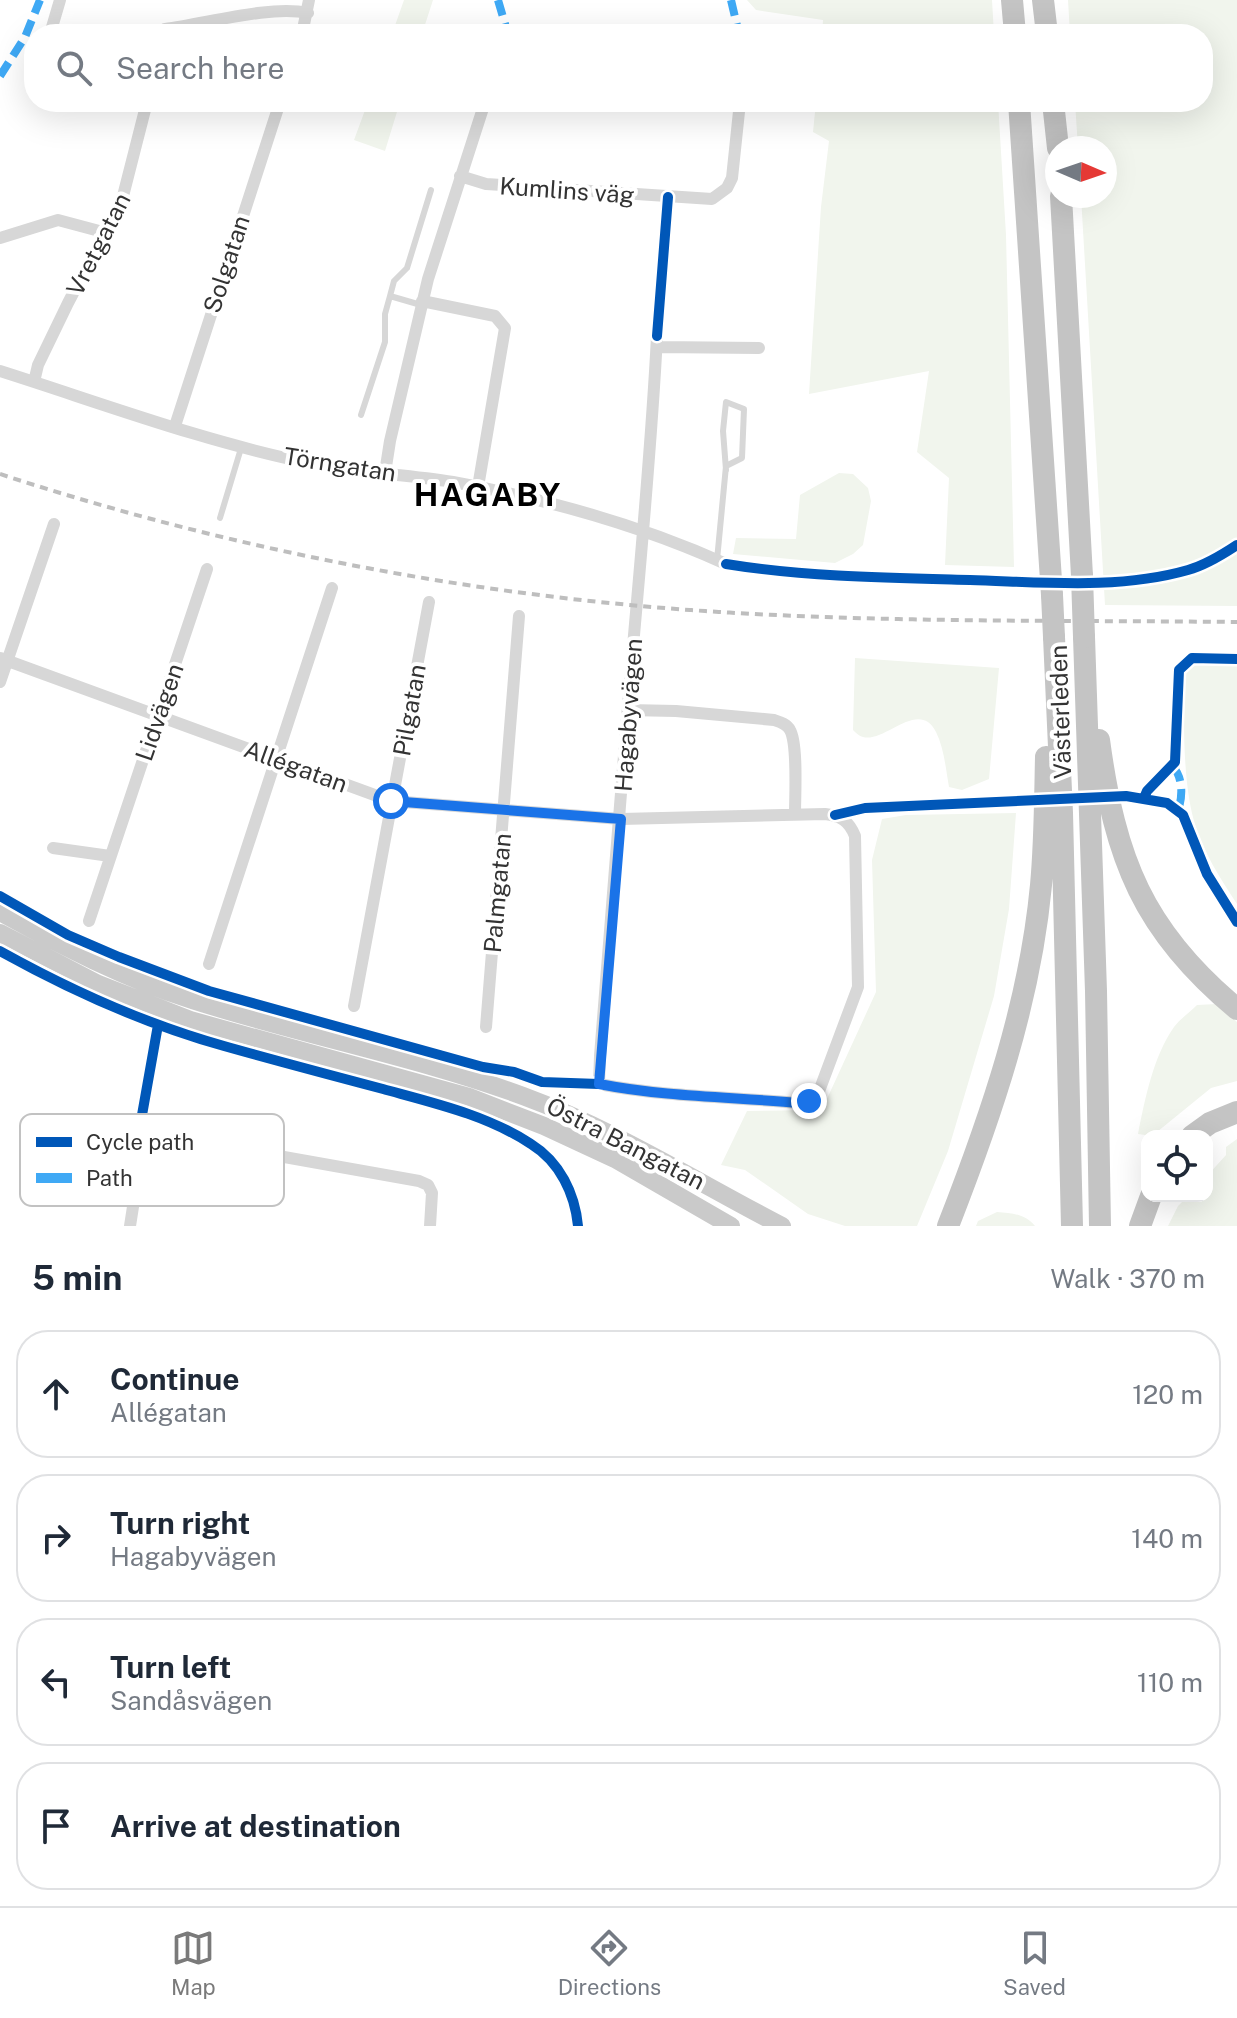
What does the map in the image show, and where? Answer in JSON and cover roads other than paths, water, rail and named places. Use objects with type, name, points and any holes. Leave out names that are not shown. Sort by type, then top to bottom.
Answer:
[{"type":"highway","points":[[1012,0],[1014,24]]},
{"type":"highway","points":[[1043,0],[1046,24]]},
{"type":"highway","name":"Västerleden","points":[[1020,112],[1059,726],[1053,813],[1072,1226]]},
{"type":"highway","points":[[1054,112],[1057,136]]},
{"type":"highway","name":"Västerleden","points":[[1062,208],[1084,637],[1091,652],[1100,811],[1096,991],[1100,1226]]},
{"type":"highway","points":[[1100,811],[1156,924],[1187,962],[1237,1009]]},
{"type":"highway","name":"Västerleden","points":[[948,1226],[1011,1044],[1027,980],[1053,813]]},
{"type":"highway","points":[[1200,1130],[1237,1112]]},
{"type":"highway","points":[[1140,1226],[1149,1202]]},
{"type":"main road","name":"Östra Bangatan","points":[[0,912],[80,956],[159,988],[524,1096],[597,1129],[782,1226]]},
{"type":"main road","name":"Östra Bangatan","points":[[0,933],[98,984],[156,1007],[469,1097],[590,1148],[731,1226]]},
{"type":"street","points":[[53,24],[60,0]]},
{"type":"street","points":[[196,24],[308,7]]},
{"type":"street","name":"Vretgatan","points":[[34,382],[38,365],[103,232],[122,200],[144,112]]},
{"type":"street","name":"Solgatan","points":[[175,426],[277,112]]},
{"type":"street","points":[[385,473],[422,303],[482,112]]},
{"type":"street","name":"Kumlins väg","points":[[460,176],[486,184],[712,199],[727,188],[732,178],[739,112]]},
{"type":"street","points":[[0,238],[58,220],[103,232]]},
{"type":"street","points":[[422,303],[495,316],[505,328],[478,487]]},
{"type":"street","name":"Hagabyvägen","points":[[599,1084],[657,342],[759,348]]},
{"type":"street","name":"Törngatan","points":[[0,371],[175,426],[310,463],[478,487],[644,530],[722,562]]},
{"type":"street","points":[[0,682],[3,659],[54,524]]},
{"type":"street","name":"Lidvägen","points":[[89,921],[207,569]]},
{"type":"street","points":[[209,964],[332,588]]},
{"type":"street","name":"Pilgatan","points":[[354,1006],[429,602]]},
{"type":"street","name":"Palmgatan","points":[[486,1027],[519,616]]},
{"type":"street","name":"Allégatan","points":[[3,659],[391,801],[621,819],[835,815],[851,826],[855,836],[858,987],[818,1094],[800,1103],[624,1089],[599,1084]]},
{"type":"street","points":[[628,710],[676,711],[774,720],[784,724],[790,731],[793,743],[795,814]]},
{"type":"street","points":[[53,848],[110,856]]},
{"type":"street","points":[[284,1157],[428,1185],[432,1193],[430,1226]]},
{"type":"street","points":[[130,1226],[133,1206]]},
{"type":"lane","points":[[361,415],[385,342],[385,314],[394,281],[407,268],[431,190]]},
{"type":"lane","points":[[390,296],[422,303]]},
{"type":"lane","points":[[722,562],[726,402],[744,409],[742,458],[726,466],[726,470]]},
{"type":"lane","points":[[220,518],[242,445]]},
{"type":"railway","points":[[0,474],[169,524],[255,545],[428,579],[515,592],[690,610],[827,617],[1237,622]]},
{"type":"district","name":"HAGABY","points":[[488,494]]}]
